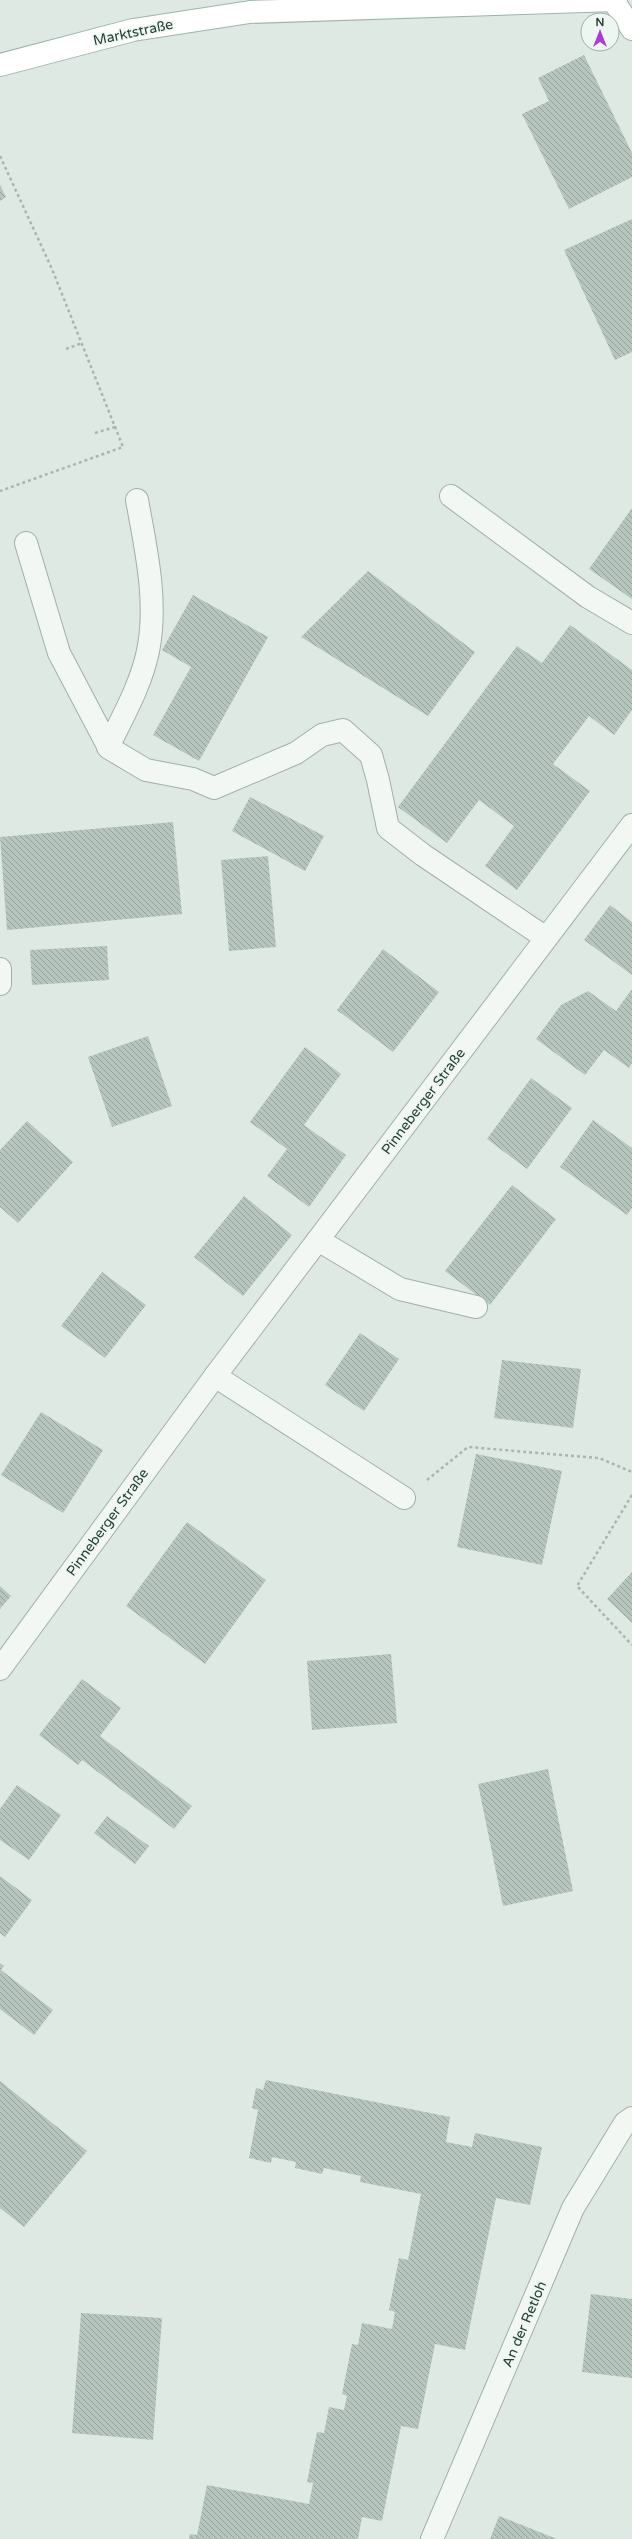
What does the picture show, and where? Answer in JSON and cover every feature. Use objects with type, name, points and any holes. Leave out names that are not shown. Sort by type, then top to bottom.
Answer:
[{"type":"main road","name":"Marktstraße","points":[[0,65],[133,30],[261,6],[614,0]]},
{"type":"main road","points":[[614,0],[632,29]]},
{"type":"street","points":[[451,496],[588,597],[632,623]]},
{"type":"street","points":[[108,747],[136,688],[148,651],[151,585],[137,500]]},
{"type":"street","points":[[26,542],[59,654],[108,747],[146,770],[193,779],[214,788],[296,753],[322,735],[343,730],[370,755],[378,780],[388,828],[423,855],[546,938]]},
{"type":"street","name":"Pinneberger Straße","points":[[0,1669],[215,1376],[632,825]]},
{"type":"street","points":[[0,969],[0,984]]},
{"type":"street","points":[[318,1240],[400,1289],[476,1307]]},
{"type":"street","points":[[215,1376],[404,1498]]},
{"type":"street","name":"An der Retloh","points":[[432,2539],[573,2208],[626,2123],[632,2118]]},
{"type":"path","points":[[0,156],[52,269],[123,447],[0,491]]},
{"type":"path","points":[[66,349],[82,343]]},
{"type":"path","points":[[95,433],[114,427]]},
{"type":"path","points":[[404,1498],[468,1447],[599,1458],[632,1472]]},
{"type":"path","points":[[632,1495],[577,1586],[632,1645]]},
{"type":"building","points":[[584,55],[632,153],[632,177],[569,209],[522,114],[549,101],[538,78]]},
{"type":"building","points":[[0,185],[6,197],[0,201]]},
{"type":"building","points":[[632,219],[632,352],[615,360],[564,250]]},
{"type":"building","points":[[632,508],[632,599],[589,569]]},
{"type":"building","points":[[368,571],[475,652],[428,716],[301,637]]},
{"type":"building","points":[[193,595],[268,637],[199,761],[153,735],[191,667],[162,650]]},
{"type":"building","points":[[570,625],[632,670],[632,710],[614,735],[589,716],[553,764],[590,791],[517,890],[485,866],[514,826],[479,800],[447,843],[398,807],[517,646],[542,663]]},
{"type":"building","points":[[250,797],[324,836],[305,871],[232,831]]},
{"type":"building","points":[[173,822],[182,914],[7,930],[0,837]]},
{"type":"building","points":[[268,856],[276,947],[229,951],[221,860]]},
{"type":"building","points":[[610,905],[632,922],[632,975],[584,940]]},
{"type":"building","points":[[107,946],[109,980],[32,985],[30,950]]},
{"type":"building","points":[[383,949],[439,992],[393,1052],[337,1010]]},
{"type":"building","points":[[632,989],[632,1063],[629,1068],[604,1050],[585,1075],[536,1039],[561,1005],[588,991],[616,1011]]},
{"type":"building","points":[[148,1036],[172,1106],[112,1127],[88,1057]]},
{"type":"building","points":[[305,1047],[341,1074],[304,1125],[346,1155],[309,1207],[267,1176],[287,1149],[250,1122]]},
{"type":"building","points":[[531,1078],[572,1108],[527,1169],[487,1139]]},
{"type":"building","points":[[593,1120],[632,1148],[632,1208],[627,1215],[560,1167]]},
{"type":"building","points":[[27,1121],[73,1162],[18,1223],[0,1207],[0,1150]]},
{"type":"building","points":[[512,1185],[556,1219],[490,1305],[445,1271]]},
{"type":"building","points":[[244,1196],[292,1235],[243,1296],[194,1257]]},
{"type":"building","points":[[102,1272],[146,1305],[105,1358],[61,1326]]},
{"type":"building","points":[[360,1333],[399,1359],[364,1411],[325,1385]]},
{"type":"building","points":[[502,1360],[581,1369],[573,1428],[494,1418]]},
{"type":"building","points":[[41,1412],[103,1450],[63,1513],[1,1475]]},
{"type":"building","points":[[476,1454],[562,1471],[542,1565],[457,1547]]},
{"type":"building","points":[[187,1522],[266,1580],[205,1664],[126,1606]]},
{"type":"building","points":[[632,1572],[632,1623],[607,1599]]},
{"type":"building","points":[[0,1586],[11,1596],[0,1609]]},
{"type":"building","points":[[391,1654],[397,1723],[312,1730],[307,1661]]},
{"type":"building","points":[[82,1679],[121,1708],[100,1736],[192,1806],[174,1829],[82,1760],[78,1765],[39,1735]]},
{"type":"building","points":[[548,1769],[573,1891],[503,1906],[478,1784]]},
{"type":"building","points":[[17,1785],[61,1815],[29,1860],[0,1840],[0,1809]]},
{"type":"building","points":[[107,1816],[149,1846],[135,1864],[94,1833]]},
{"type":"building","points":[[0,1876],[32,1900],[5,1937],[0,1933]]},
{"type":"building","points":[[0,1963],[4,1966],[1,1970],[53,2010],[34,2035],[0,2009]]},
{"type":"building","points":[[266,2080],[450,2117],[446,2142],[472,2147],[475,2133],[542,2147],[530,2205],[496,2198],[465,2350],[435,2344],[418,2429],[401,2426],[382,2521],[362,2517],[358,2539],[189,2539],[190,2534],[197,2535],[207,2485],[309,2504],[313,2483],[307,2482],[317,2432],[324,2433],[329,2407],[344,2410],[347,2396],[342,2394],[352,2344],[358,2345],[362,2323],[392,2329],[395,2312],[389,2310],[399,2258],[408,2260],[421,2194],[360,2182],[361,2176],[324,2168],[322,2174],[295,2168],[296,2162],[272,2157],[271,2163],[249,2158],[258,2110],[252,2108],[256,2088],[263,2090]]},
{"type":"building","points":[[0,2081],[87,2151],[24,2227],[0,2208]]},
{"type":"building","points":[[591,2294],[632,2299],[632,2378],[582,2372]]},
{"type":"building","points":[[81,2313],[162,2318],[153,2440],[72,2433]]},
{"type":"building","points":[[499,2516],[557,2539],[490,2539]]}]
